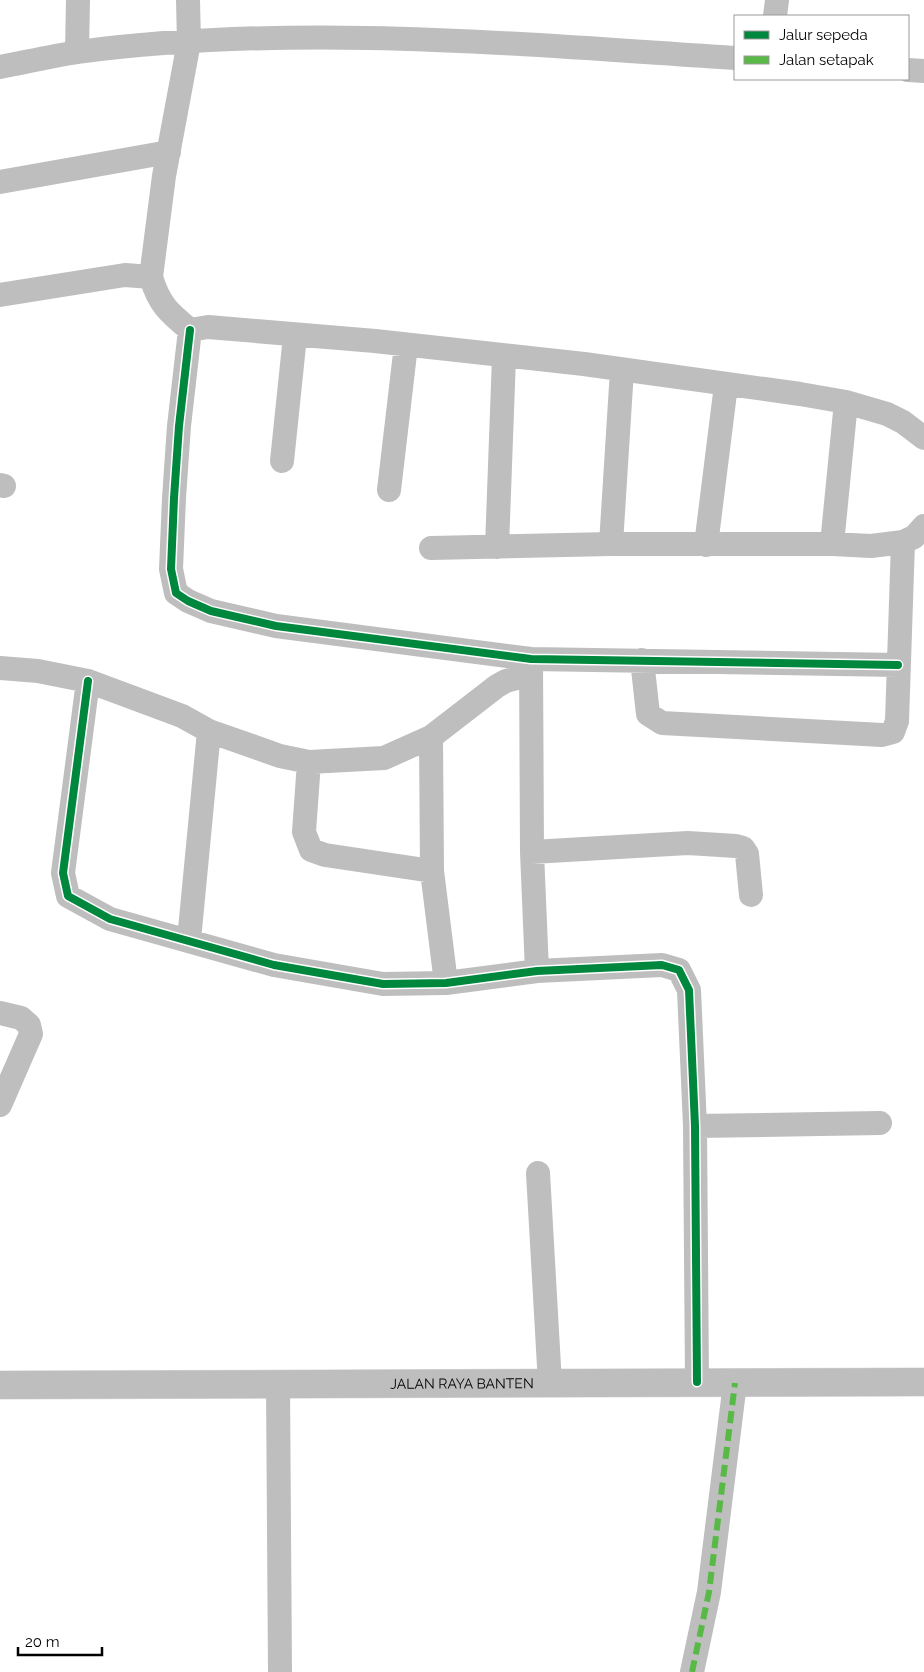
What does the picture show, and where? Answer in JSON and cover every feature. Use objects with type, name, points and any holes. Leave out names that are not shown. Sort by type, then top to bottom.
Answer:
[{"type":"main road","name":"JALAN RAYA BANTEN","points":[[0,1385],[278,1387],[697,1382],[924,1382]]},
{"type":"street","points":[[77,52],[78,0]]},
{"type":"street","points":[[188,0],[189,42],[169,152],[151,277],[157,297],[171,314],[190,330],[208,327],[406,345],[622,370],[846,402],[887,414],[904,422],[924,438]]},
{"type":"street","points":[[775,15],[776,0]]},
{"type":"street","points":[[0,67],[77,52],[189,42],[288,38],[490,41],[734,58]]},
{"type":"street","points":[[909,70],[924,71]]},
{"type":"street","points":[[0,182],[169,152]]},
{"type":"street","points":[[0,295],[125,275],[151,277]]},
{"type":"street","points":[[190,330],[179,426],[171,568],[176,593],[188,601],[211,611],[276,626],[531,667],[642,660],[898,666]]},
{"type":"street","points":[[282,461],[295,336]]},
{"type":"street","points":[[389,490],[406,345]]},
{"type":"street","points":[[497,547],[504,357]]},
{"type":"street","points":[[611,544],[622,370]]},
{"type":"street","points":[[706,545],[726,385]]},
{"type":"street","points":[[832,544],[846,402]]},
{"type":"street","points":[[431,548],[611,544],[832,544],[871,546],[903,542],[914,538],[924,526]]},
{"type":"street","points":[[642,660],[648,714],[662,723],[882,734],[893,732],[897,721],[903,542]]},
{"type":"street","points":[[0,668],[38,671],[88,680],[182,716],[209,731],[280,756],[309,762],[384,758],[432,737],[497,686],[531,667]]},
{"type":"street","points":[[531,667],[532,852],[537,971]]},
{"type":"street","points":[[88,680],[62,873],[68,896],[110,919],[288,968],[383,984],[446,983],[537,971],[662,964],[679,970],[689,990],[695,1126],[697,1382]]},
{"type":"street","points":[[189,940],[209,731]]},
{"type":"street","points":[[432,737],[432,870],[446,983]]},
{"type":"street","points":[[309,762],[304,832],[311,850],[325,855],[432,870]]},
{"type":"street","points":[[532,852],[688,843],[736,846],[743,848],[747,854],[751,895]]},
{"type":"street","points":[[0,1013],[21,1018],[30,1025],[31,1034],[0,1105]]},
{"type":"street","points":[[695,1126],[880,1123]]},
{"type":"street","points":[[538,1172],[550,1384]]},
{"type":"street","points":[[692,1672],[708,1592],[735,1383]]},
{"type":"street","points":[[278,1387],[280,1672]]},
{"type":"marked path","points":[[692,1672],[709,1592],[735,1383]]},
{"type":"cycle path","points":[[190,330],[179,426],[171,569],[176,593],[188,601],[211,611],[276,626],[531,659],[898,665]]},
{"type":"cycle path","points":[[88,681],[63,873],[68,896],[110,919],[274,965],[383,984],[446,983],[537,971],[662,965],[679,970],[689,990],[695,1126],[697,1382]]}]
